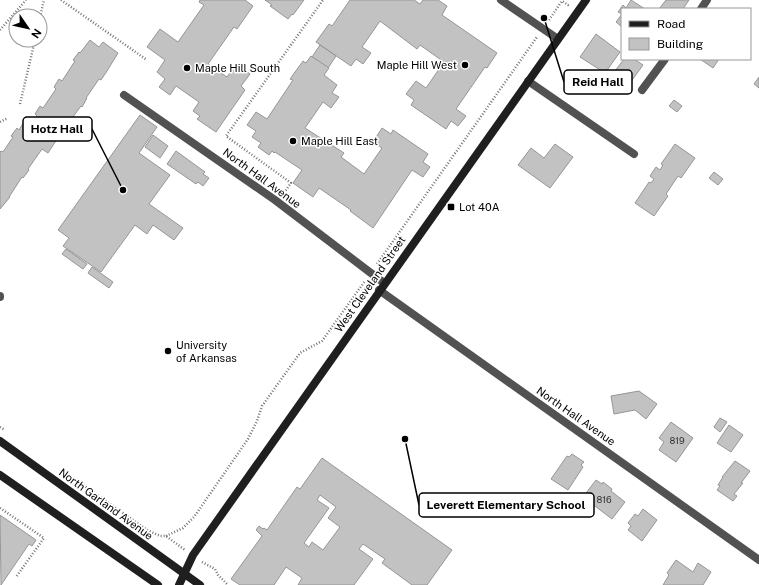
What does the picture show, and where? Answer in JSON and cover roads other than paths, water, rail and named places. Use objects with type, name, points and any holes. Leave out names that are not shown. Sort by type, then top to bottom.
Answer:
[{"type":"street","points":[[501,0],[558,39]]},
{"type":"street","name":"West Cleveland Street","points":[[179,585],[193,556],[379,290],[586,0]]},
{"type":"street","points":[[642,90],[664,60]]},
{"type":"street","points":[[528,81],[634,154]]},
{"type":"street","name":"North Hall Avenue","points":[[124,95],[278,202],[384,283]]},
{"type":"street","name":"North Hall Avenue","points":[[379,290],[759,560]]},
{"type":"street","name":"North Garland Avenue","points":[[0,441],[200,585]]},
{"type":"street","points":[[0,475],[158,585]]},
{"type":"place","name":"Reid Hall","points":[[544,18]]},
{"type":"place","name":"Maple Hill West","points":[[465,65]]},
{"type":"place","name":"Maple Hill South","points":[[187,68]]},
{"type":"place","name":"Maple Hill East","points":[[293,141]]},
{"type":"place","name":"Hotz Hall","points":[[123,190]]},
{"type":"place","name":"Lot 40A","points":[[451,207]]},
{"type":"place","name":"University of Arkansas","points":[[168,351]]},
{"type":"place","name":"Leverett Elementary School","points":[[405,439]]}]
